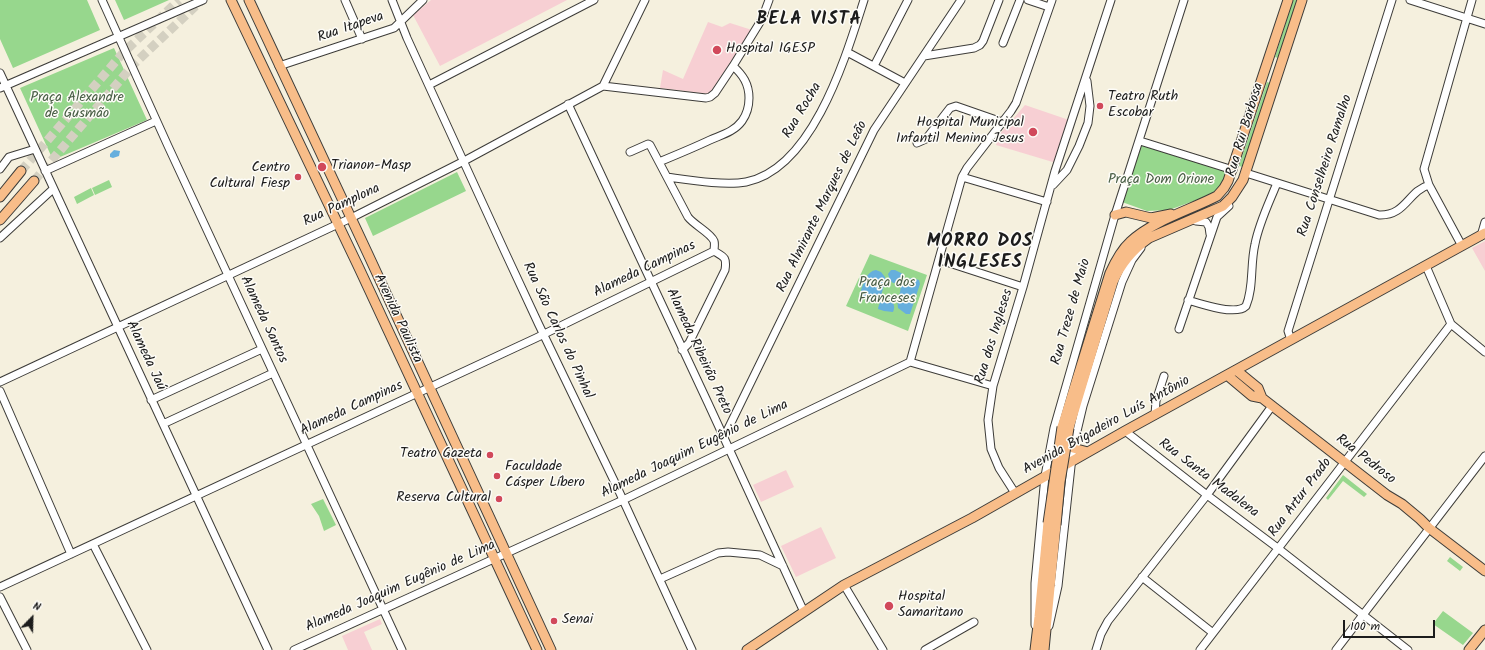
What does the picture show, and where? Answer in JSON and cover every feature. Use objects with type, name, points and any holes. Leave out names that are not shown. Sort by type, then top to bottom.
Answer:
[{"type":"main road","name":"Avenida Paulista","points":[[231,0],[537,650]]},
{"type":"main road","name":"Avenida Paulista","points":[[248,0],[351,218],[551,650]]},
{"type":"main road","name":"Rua Rui Barbosa","points":[[1233,170],[1288,0]]},
{"type":"main road","name":"Rua Rui Barbosa","points":[[1245,177],[1302,0]]},
{"type":"main road","points":[[1268,60],[1274,65],[1281,65]]},
{"type":"main road","points":[[1263,77],[1271,75],[1277,78]]},
{"type":"main road","points":[[1035,646],[1052,524],[1060,482],[1065,427],[1110,273],[1128,243],[1178,214],[1217,196],[1224,188],[1233,170]]},
{"type":"main road","points":[[0,197],[21,171]]},
{"type":"main road","points":[[1065,427],[1118,270],[1131,252],[1149,238],[1223,206],[1232,198],[1245,177]]},
{"type":"main road","points":[[0,220],[34,181]]},
{"type":"main road","points":[[1115,215],[1123,212],[1151,218],[1178,214]]},
{"type":"main road","name":"Avenida Brigadeiro Luís Antônio","points":[[747,650],[844,585],[972,518],[1125,431],[1483,235]]},
{"type":"main road","points":[[1236,370],[1258,388],[1262,398]]},
{"type":"main road","name":"Rua Pedroso","points":[[1227,376],[1252,396],[1262,398],[1387,495],[1402,504],[1429,528],[1485,571]]},
{"type":"main road","points":[[1073,448],[1088,452]]},
{"type":"main road","points":[[1044,650],[1048,610],[1052,524]]},
{"type":"main road","points":[[1469,650],[1485,630]]},
{"type":"street","name":"Alameda Santos","points":[[102,0],[156,121],[402,650]]},
{"type":"street","points":[[3,87],[203,0]]},
{"type":"street","points":[[345,0],[362,39]]},
{"type":"street","name":"Rua Itapeva","points":[[279,66],[394,28],[423,0]]},
{"type":"street","points":[[429,85],[594,0]]},
{"type":"street","points":[[645,0],[603,86],[706,98],[715,93],[733,66],[762,19],[769,0]]},
{"type":"street","name":"Rua Rocha","points":[[667,177],[718,182],[746,182],[772,172],[791,154],[812,128],[829,95],[847,52],[864,0]]},
{"type":"street","points":[[874,66],[908,0]]},
{"type":"street","name":"Rua Almirante Marques de Leão","points":[[722,434],[727,431],[868,142],[905,83],[961,0]]},
{"type":"street","points":[[924,56],[974,48],[980,45],[999,0]]},
{"type":"street","points":[[1003,43],[1020,0]]},
{"type":"street","points":[[1028,0],[1049,7]]},
{"type":"street","points":[[993,386],[910,362],[940,260],[962,177],[967,168],[1016,103],[1052,0]]},
{"type":"street","name":"Rua dos Ingleses","points":[[1015,493],[999,468],[991,449],[988,420],[993,386],[1060,158],[1111,0]]},
{"type":"street","name":"Rua Treze de Maio","points":[[1035,646],[1035,583],[1043,496],[1051,440],[1058,408],[1115,215],[1184,0]]},
{"type":"street","name":"Rua Conselheiro Ramalho","points":[[1291,340],[1288,331],[1392,0]]},
{"type":"street","points":[[1410,0],[1485,24]]},
{"type":"street","points":[[1462,246],[1429,185],[1424,170],[1425,160],[1472,0]]},
{"type":"street","name":"Rua São Carlos do Pinhal","points":[[393,3],[407,38],[543,334],[623,500],[692,650]]},
{"type":"street","points":[[847,52],[905,83]]},
{"type":"street","points":[[659,162],[729,132],[741,122],[747,111],[749,102],[748,88],[741,74],[733,66]]},
{"type":"street","name":"Alameda Jaú","points":[[0,72],[3,87],[54,189],[268,650]]},
{"type":"street","name":"Rua dos Ingleses","points":[[1052,186],[1070,165],[1088,123],[1090,106],[1087,77]]},
{"type":"street","name":"Rua Pamplona","points":[[0,382],[227,274],[337,223],[351,218],[464,161],[603,86]]},
{"type":"street","name":"Alameda Ribeirão Preto","points":[[568,104],[804,612]]},
{"type":"street","points":[[918,143],[926,139],[953,106],[1002,122]]},
{"type":"street","points":[[45,171],[156,121]]},
{"type":"street","points":[[1140,141],[1233,170]]},
{"type":"street","points":[[630,152],[649,144],[688,216],[692,222],[712,238],[715,243],[714,251],[723,256],[726,263],[725,270],[689,343],[682,350]]},
{"type":"street","points":[[0,169],[9,157],[35,149]]},
{"type":"street","points":[[962,177],[1047,202]]},
{"type":"street","points":[[1245,177],[1277,183],[1369,212],[1385,215],[1399,209],[1419,190],[1429,185]]},
{"type":"street","name":"Rua Rui Barbosa","points":[[1179,329],[1217,217],[1238,197],[1245,177]]},
{"type":"street","points":[[1188,300],[1213,308],[1241,309],[1246,306],[1250,291],[1255,244],[1277,183]]},
{"type":"street","points":[[0,238],[54,189]]},
{"type":"street","points":[[1192,220],[1206,222],[1209,227],[1210,234]]},
{"type":"street","points":[[1483,235],[1485,222]]},
{"type":"street","points":[[1045,637],[1050,624],[1058,586],[1070,462],[1083,406],[1122,282],[1132,260],[1149,238]]},
{"type":"street","name":"Alameda Campinas","points":[[0,587],[543,334],[714,251]]},
{"type":"street","points":[[940,260],[1023,287]]},
{"type":"street","points":[[1426,266],[1451,324],[1485,352]]},
{"type":"street","name":"Rua Artur Prado","points":[[1200,650],[1451,324]]},
{"type":"street","points":[[152,400],[262,349]]},
{"type":"street","name":"Alameda Joaquim Eugênio de Lima","points":[[294,650],[623,500],[910,362]]},
{"type":"street","points":[[163,424],[273,373]]},
{"type":"street","points":[[1156,415],[1156,402],[1164,376]]},
{"type":"street","points":[[0,391],[71,554]]},
{"type":"street","points":[[1096,650],[1101,634],[1108,621],[1207,495],[1272,406]]},
{"type":"street","name":"Rua Santa Madalena","points":[[1125,431],[1408,650]]},
{"type":"street","points":[[1051,440],[1064,445],[1068,444],[1075,437]]},
{"type":"street","points":[[1048,458],[1060,450],[1073,448]]},
{"type":"street","points":[[1336,650],[1485,456]]},
{"type":"street","points":[[1043,496],[1050,487],[1054,485],[1059,486],[1063,490],[1067,499]]},
{"type":"street","points":[[93,544],[147,650]]},
{"type":"street","points":[[660,579],[718,553],[728,552],[763,556],[783,566]]},
{"type":"street","points":[[1142,577],[1213,633]]},
{"type":"street","points":[[844,585],[883,650]]},
{"type":"street","points":[[0,597],[27,650]]},
{"type":"street","points":[[925,650],[974,622]]},
{"type":"shaded area","points":[[431,0],[567,0],[440,66],[413,15]]},
{"type":"shaded area","name":"Hospital IGESP","points":[[708,22],[722,27],[730,23],[752,30],[709,94],[660,88],[663,70],[683,79]]},
{"type":"shaded area","name":"Hospital Municipal Infantil Menino Jesus","points":[[1025,105],[1069,120],[1056,163],[996,145],[999,135]]},
{"type":"shaded area","points":[[1485,241],[1485,271],[1472,248]]},
{"type":"shaded area","points":[[786,470],[794,487],[761,502],[753,485]]},
{"type":"shaded area","points":[[821,527],[836,558],[796,577],[781,546]]},
{"type":"shaded area","points":[[380,619],[382,624],[364,632],[372,650],[348,650],[342,636]]},
{"type":"green space","points":[[0,0],[87,0],[100,30],[13,68],[0,39]]},
{"type":"green space","points":[[115,0],[169,0],[124,20]]},
{"type":"green space","points":[[1293,0],[1297,0],[1278,58],[1275,57]]},
{"type":"green space","name":"Praça Alexandre de Gusmão","points":[[114,48],[147,120],[53,160],[20,88]]},
{"type":"green space","points":[[1267,82],[1270,83],[1243,167],[1239,166]]},
{"type":"green space","name":"Praça Dom Orione","points":[[1141,144],[1228,171],[1222,186],[1213,194],[1169,210],[1147,211],[1122,202]]},
{"type":"green space","points":[[457,172],[466,191],[373,236],[365,218]]},
{"type":"green space","points":[[109,180],[112,187],[95,195],[92,188]]},
{"type":"green space","points":[[91,188],[94,195],[77,204],[74,197]]},
{"type":"green space","name":"Praça dos Franceses","points":[[870,254],[927,275],[908,331],[846,306]]},
{"type":"green space","points":[[1343,475],[1367,494],[1364,497],[1343,481],[1328,500],[1326,498]]},
{"type":"green space","points":[[323,499],[336,525],[324,531],[319,516],[311,504]]},
{"type":"green space","points":[[1450,557],[1463,567],[1460,571],[1447,561]]},
{"type":"green space","points":[[1443,611],[1473,633],[1463,645],[1433,624]]},
{"type":"water","points":[[114,150],[120,151],[119,156],[113,158],[110,157],[110,154]]},
{"type":"water","points":[[876,270],[881,272],[885,277],[885,282],[879,298],[876,301],[870,302],[863,296],[861,290],[870,272]]},
{"type":"water","points":[[891,270],[895,270],[903,274],[903,278],[900,282],[893,283],[890,280],[888,274]]},
{"type":"water","points":[[911,278],[919,280],[920,284],[910,314],[906,314],[898,308],[897,298],[900,293],[901,284]]},
{"type":"water","points":[[887,299],[893,304],[893,312],[878,309],[881,302]]},
{"type":"tunnel","points":[[21,171],[123,53],[179,0]]},
{"type":"tunnel","points":[[34,181],[134,64],[200,2]]},
{"type":"place","name":"Hospital IGESP","points":[[717,50]]},
{"type":"place","name":"Teatro Ruth Escobar","points":[[1100,106]]},
{"type":"place","name":"Hospital Municipal Infantil Menino Jesus","points":[[1033,132]]},
{"type":"place","name":"Trianon-Masp","points":[[322,167]]},
{"type":"place","name":"Centro Cultural Fiesp","points":[[298,177]]},
{"type":"place","name":"Teatro Gazeta","points":[[490,455]]},
{"type":"place","name":"Faculdade Cásper Líbero","points":[[497,476]]},
{"type":"place","name":"Reserva Cultural","points":[[499,499]]},
{"type":"place","name":"Hospital Samaritano","points":[[889,606]]},
{"type":"place","name":"Senai","points":[[554,621]]},
{"type":"district","name":"BELA VISTA","points":[[809,21]]},
{"type":"district","name":"MORRO DOS INGLESES","points":[[980,253]]}]
